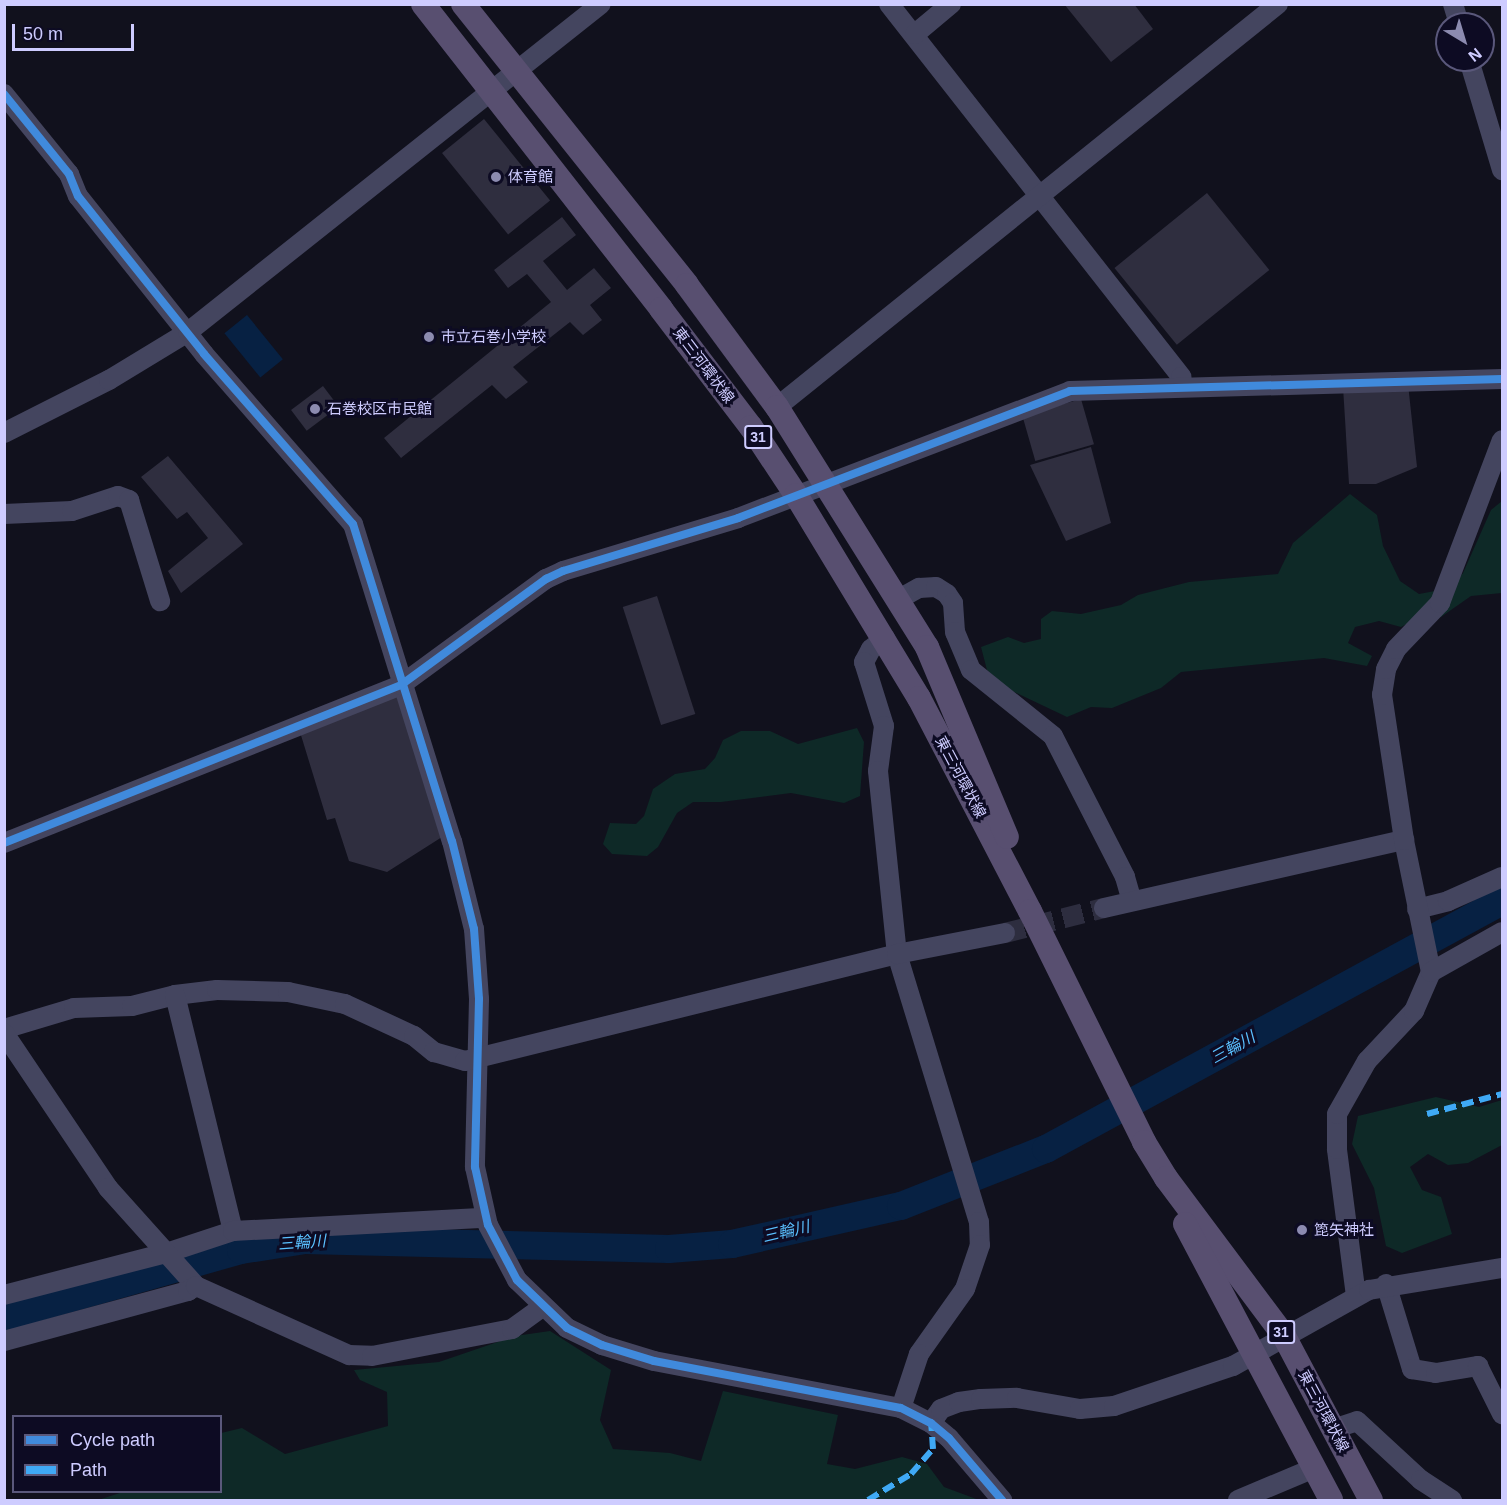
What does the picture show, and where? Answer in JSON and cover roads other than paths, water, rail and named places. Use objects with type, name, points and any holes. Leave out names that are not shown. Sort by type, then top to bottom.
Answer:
[{"type":"main road","name":"東三河環状線","points":[[423,4],[696,354],[796,495],[885,638],[1030,911],[1144,1142],[1166,1178],[1284,1336],[1371,1500]]},
{"type":"main road","name":"東三河環状線","points":[[463,4],[687,285],[777,407],[899,599],[932,658],[978,760],[1030,911]]},
{"type":"main road","name":"東三河環状線","points":[[1166,1178],[1180,1214],[1331,1500]]},
{"type":"street","points":[[4,433],[109,380],[188,332],[601,4]]},
{"type":"street","points":[[889,4],[915,34],[1038,196],[1181,377],[1182,385]]},
{"type":"street","points":[[915,34],[951,4]]},
{"type":"street","points":[[777,407],[1278,4]]},
{"type":"street","points":[[1473,72],[1501,162]]},
{"type":"street","points":[[4,94],[69,174],[78,196],[188,332],[286,451],[353,524],[401,685],[452,841],[474,929],[478,961],[479,1060],[475,1167],[486,1221],[507,1264],[542,1307],[567,1328],[602,1345],[654,1361],[901,1408],[931,1423],[1002,1500]]},
{"type":"street","points":[[4,843],[401,685],[546,579],[738,518],[1070,391],[1182,385],[1503,379]]},
{"type":"street","points":[[1356,1296],[1337,1149],[1338,1114],[1367,1061],[1414,1011],[1429,968],[1404,840],[1382,695],[1386,669],[1396,649],[1440,603],[1503,440]]},
{"type":"street","points":[[4,514],[72,511],[118,496],[129,500],[160,602]]},
{"type":"street","points":[[899,599],[919,588],[936,587],[947,594],[953,603],[955,632],[971,670],[1053,736],[1125,877],[1132,901]]},
{"type":"street","points":[[885,638],[872,649],[864,662],[884,726],[878,771],[897,954],[961,1161],[972,1201],[980,1245],[973,1273],[919,1354],[901,1408]]},
{"type":"street","points":[[1104,908],[1404,840]]},
{"type":"street","points":[[1418,915],[1503,877]]},
{"type":"street","points":[[1429,968],[1503,932]]},
{"type":"street","points":[[542,1307],[512,1329],[372,1356],[349,1356],[193,1283],[108,1188],[4,1031],[74,1008],[132,1006],[175,995],[218,990],[288,992],[345,1004],[414,1036],[452,1060],[479,1060],[897,954],[1005,933]]},
{"type":"street","points":[[175,995],[233,1231]]},
{"type":"street","points":[[4,1295],[168,1254],[233,1231],[486,1221]]},
{"type":"street","points":[[931,1423],[941,1409],[958,1402],[981,1399],[1017,1398],[1080,1409],[1114,1406],[1201,1380],[1255,1354],[1356,1296],[1386,1284],[1503,1269]]},
{"type":"street","points":[[4,1341],[188,1292],[193,1283]]},
{"type":"street","points":[[1386,1284],[1413,1369],[1436,1373],[1478,1366],[1503,1414]]},
{"type":"street","points":[[1333,1429],[1357,1421],[1421,1480],[1452,1500]]},
{"type":"street","points":[[1238,1500],[1314,1468]]},
{"type":"water","points":[[247,315],[283,359],[260,378],[224,333]]},
{"type":"waterway","name":"三輪川","points":[[4,1317],[241,1250],[305,1240],[669,1249],[732,1244],[901,1206],[1046,1149],[1502,901]]},
{"type":"tunnel","points":[[1005,933],[1104,908]]},
{"type":"place","name":"体育館","points":[[496,177]]},
{"type":"place","name":"市立石巻小学校","points":[[429,337]]},
{"type":"place","name":"石巻校区市民館","points":[[315,409]]},
{"type":"place","name":"箆矢神社","points":[[1302,1230]]}]
